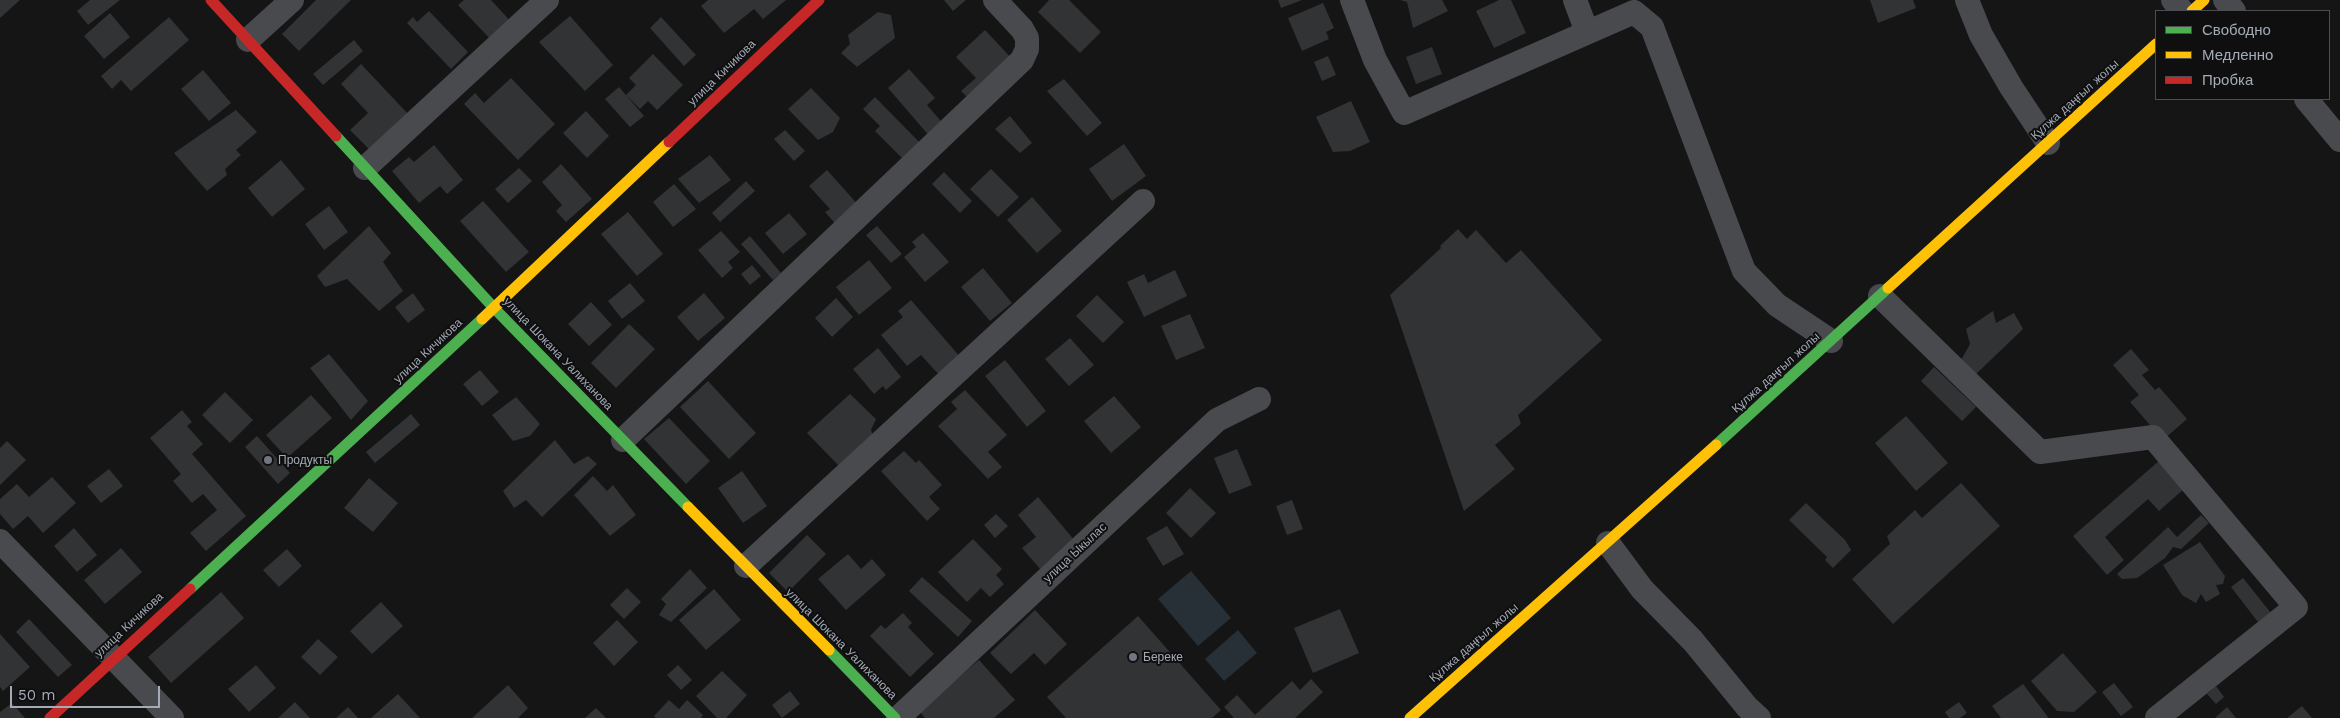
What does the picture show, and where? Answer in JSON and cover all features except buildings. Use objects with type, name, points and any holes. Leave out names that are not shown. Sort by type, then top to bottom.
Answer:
[{"type":"street","name":"улица Шокана Уалиханова","points":[[211,0],[494,308],[896,718]]},
{"type":"street","points":[[248,40],[292,0]]},
{"type":"street","points":[[365,168],[547,0]]},
{"type":"street","name":"улица Кичикова","points":[[50,718],[494,308],[819,0]]},
{"type":"street","points":[[623,440],[1022,60],[1027,49],[1026,38],[1022,29],[994,0]]},
{"type":"street","points":[[1352,0],[1375,60],[1404,113],[1634,12],[1652,27],[1744,271],[1777,305],[1831,341]]},
{"type":"street","points":[[1575,0],[1587,32]]},
{"type":"street","points":[[1967,0],[1981,35],[2011,87],[2048,143]]},
{"type":"street","points":[[2173,0],[2181,10]]},
{"type":"street","points":[[2193,10],[2204,0]]},
{"type":"street","points":[[2225,0],[2233,10]]},
{"type":"street","name":"Құлжа даңғыл жолы","points":[[1410,718],[1608,543],[2155,45]]},
{"type":"street","points":[[2307,100],[2340,140]]},
{"type":"street","points":[[746,566],[1143,201]]},
{"type":"street","points":[[1880,296],[2040,452],[2153,436],[2296,607],[2157,718]]},
{"type":"street","name":"улица Ыкылас","points":[[896,718],[1217,420],[1259,399]]},
{"type":"street","points":[[0,542],[172,718]]},
{"type":"street","points":[[1608,543],[1642,589],[1693,641],[1747,707],[1759,718]]},
{"type":"shaded area","points":[[1191,571],[1231,618],[1198,646],[1158,599]]},
{"type":"shaded area","points":[[1238,630],[1257,653],[1224,681],[1205,659]]},
{"type":"traffic: fast","points":[[336,136],[494,308],[688,507]]},
{"type":"traffic: fast","points":[[1716,445],[1888,288]]},
{"type":"traffic: fast","points":[[190,589],[482,319]]},
{"type":"traffic: fast","points":[[829,650],[895,718]]},
{"type":"traffic: slow","points":[[2193,10],[2204,0]]},
{"type":"traffic: slow","points":[[1888,288],[2155,45]]},
{"type":"traffic: slow","points":[[482,319],[669,142]]},
{"type":"traffic: slow","points":[[1410,718],[1716,445]]},
{"type":"traffic: slow","points":[[688,507],[829,650]]},
{"type":"traffic: jam","points":[[211,0],[336,136]]},
{"type":"traffic: jam","points":[[669,142],[819,0]]},
{"type":"traffic: jam","points":[[50,718],[190,589]]},
{"type":"place","name":"Продукты","points":[[268,460]]},
{"type":"place","name":"Береке","points":[[1133,657]]}]
